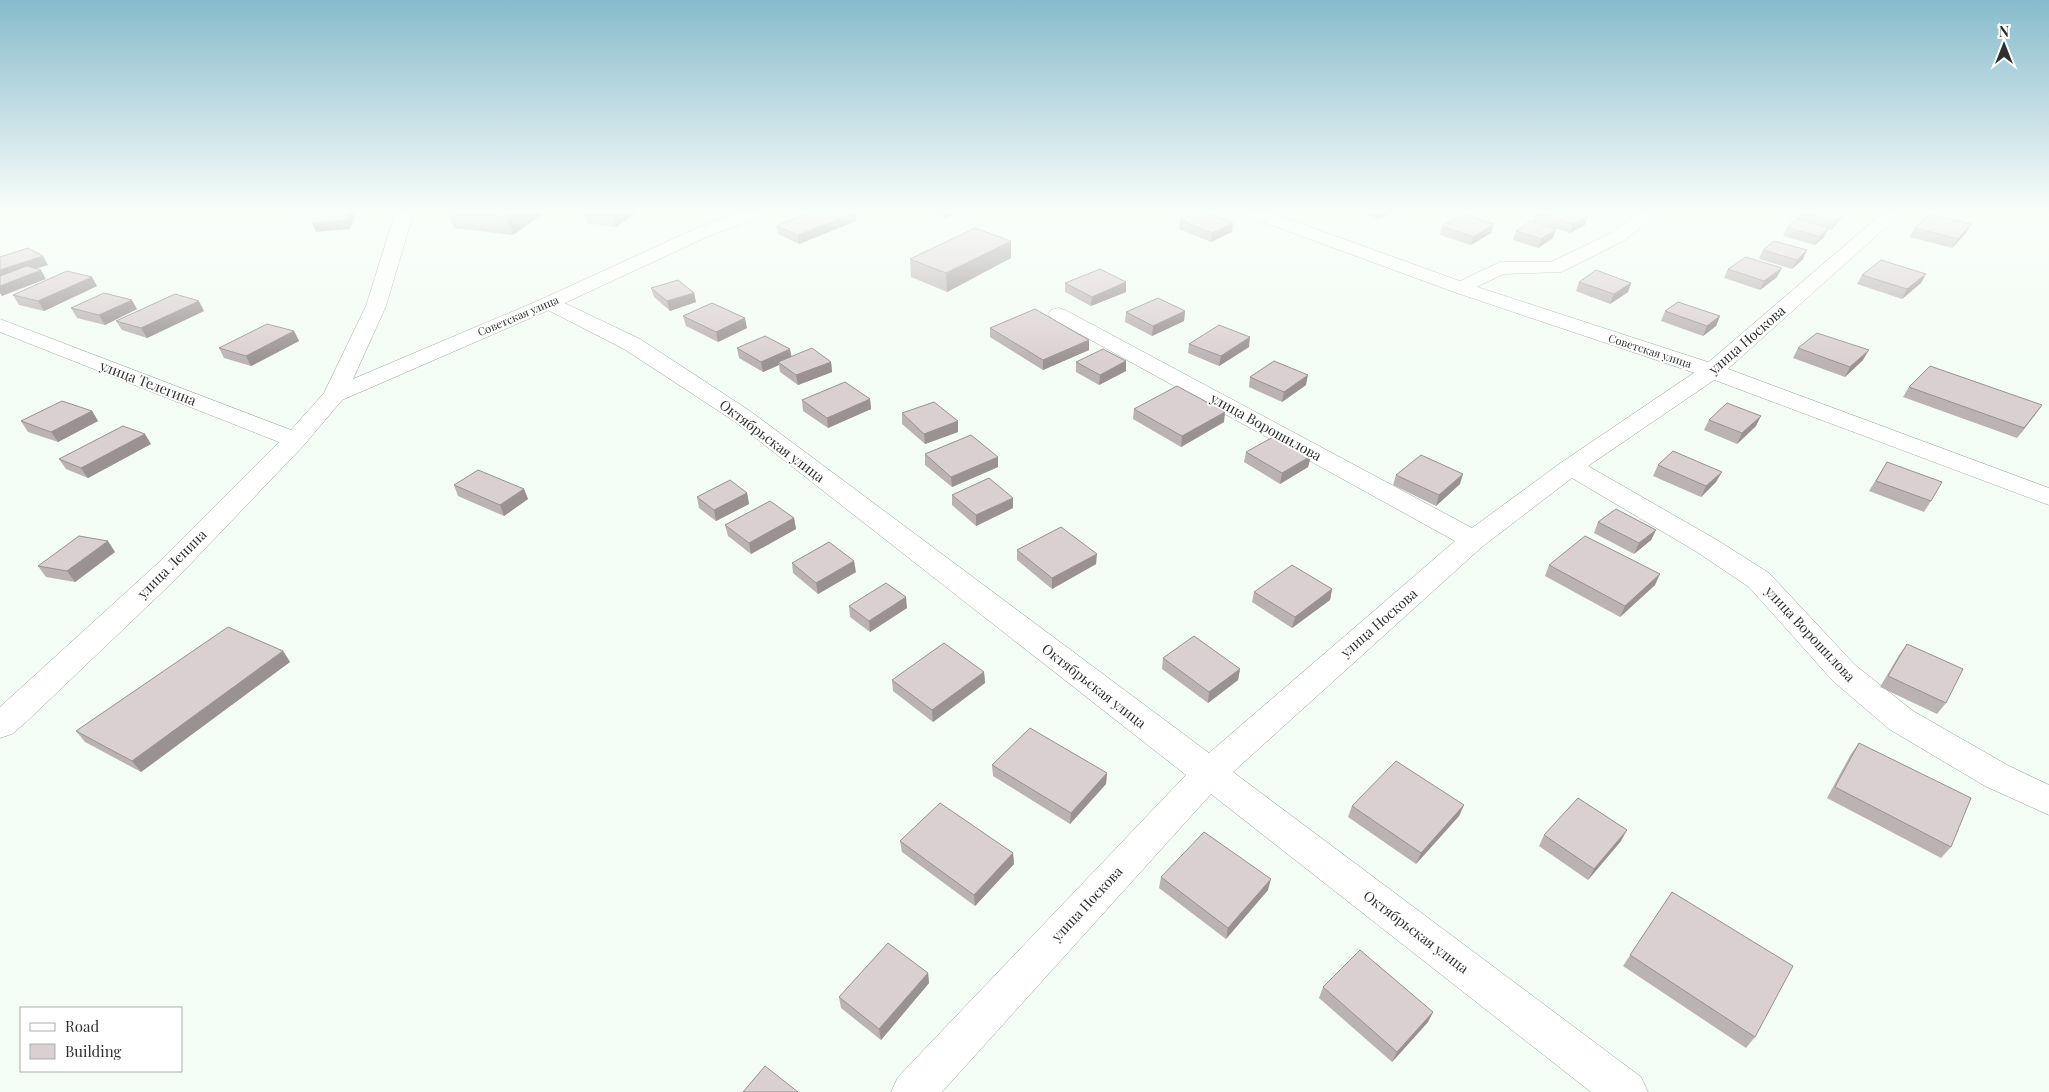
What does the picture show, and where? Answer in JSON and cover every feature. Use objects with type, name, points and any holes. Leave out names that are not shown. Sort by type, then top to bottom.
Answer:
[{"type":"street","points":[[334,395],[376,306],[389,262]]},
{"type":"street","name":"Советская улица","points":[[334,395],[549,303],[638,262]]},
{"type":"street","name":"Советская улица","points":[[1392,262],[1461,288],[1712,371],[2049,497]]},
{"type":"street","points":[[1461,288],[1500,268],[1554,268],[1566,262]]},
{"type":"street","name":"улица Носкова","points":[[913,1092],[1208,774],[1473,540],[1571,468],[1712,371],[1837,262]]},
{"type":"street","name":"Октябрьская улица","points":[[549,303],[632,344],[742,416],[1626,1092]]},
{"type":"street","name":"улица Ворошилова","points":[[1058,314],[1473,540]]},
{"type":"street","name":"улица Телегина","points":[[0,325],[295,440]]},
{"type":"street","name":"улица Ленина","points":[[0,725],[166,571],[295,440],[334,395]]},
{"type":"street","name":"улица Ворошилова","points":[[1571,468],[1707,546],[1760,580],[1844,673],[1901,720],[1997,776],[2049,801]]},
{"type":"building","points":[[0,262],[25,262],[0,270]]},
{"type":"building","points":[[918,262],[968,262],[946,273]]},
{"type":"building","points":[[1739,262],[1762,262],[1782,268],[1764,281],[1728,269]]},
{"type":"building","points":[[1879,262],[1887,262],[1926,274],[1907,289],[1862,275]]},
{"type":"building","points":[[27,266],[41,270],[0,286],[0,276]]},
{"type":"building","points":[[1100,269],[1126,282],[1092,297],[1065,283]]},
{"type":"building","points":[[1596,270],[1631,283],[1614,294],[1579,282]]},
{"type":"building","points":[[67,271],[92,277],[38,301],[13,295]]},
{"type":"building","points":[[678,280],[694,293],[667,301],[651,288]]},
{"type":"building","points":[[104,293],[132,300],[99,315],[71,308]]},
{"type":"building","points":[[175,294],[199,301],[141,328],[116,321]]},
{"type":"building","points":[[1158,298],[1185,311],[1153,326],[1126,312]]},
{"type":"building","points":[[1678,302],[1720,316],[1707,326],[1665,311]]},
{"type":"building","points":[[712,303],[745,318],[716,332],[683,316]]},
{"type":"building","points":[[1035,309],[1089,340],[1043,360],[990,328]]},
{"type":"building","points":[[267,324],[294,331],[246,356],[219,348]]},
{"type":"building","points":[[1219,325],[1250,337],[1221,356],[1189,344]]},
{"type":"building","points":[[1817,333],[1869,350],[1850,367],[1798,348]]},
{"type":"building","points":[[765,336],[790,349],[761,362],[737,348]]},
{"type":"building","points":[[812,348],[831,362],[796,375],[778,362]]},
{"type":"building","points":[[1103,349],[1126,361],[1100,375],[1076,362]]},
{"type":"building","points":[[1274,361],[1308,375],[1284,392],[1250,377]]},
{"type":"building","points":[[1930,366],[2042,405],[2024,428],[1909,387]]},
{"type":"building","points":[[845,382],[870,399],[827,418],[802,400]]},
{"type":"building","points":[[1177,386],[1225,412],[1182,436],[1134,409]]},
{"type":"building","points":[[62,401],[92,411],[51,432],[21,421]]},
{"type":"building","points":[[934,402],[958,421],[924,434],[902,413]]},
{"type":"building","points":[[1727,403],[1761,416],[1742,433],[1709,420]]},
{"type":"building","points":[[123,426],[145,434],[81,468],[59,459]]},
{"type":"building","points":[[971,435],[998,457],[951,477],[925,454]]},
{"type":"building","points":[[1275,436],[1311,456],[1282,473],[1246,452]]},
{"type":"building","points":[[1673,451],[1722,472],[1706,486],[1658,465]]},
{"type":"building","points":[[1421,455],[1463,474],[1439,495],[1396,475]]},
{"type":"building","points":[[1887,462],[1942,482],[1931,501],[1876,481]]},
{"type":"building","points":[[478,470],[524,489],[500,505],[454,485]]},
{"type":"building","points":[[989,478],[1013,498],[976,515],[952,495]]},
{"type":"building","points":[[730,480],[747,493],[714,510],[697,497]]},
{"type":"building","points":[[770,501],[794,518],[749,543],[725,525]]},
{"type":"building","points":[[1616,509],[1656,530],[1639,543],[1598,522]]},
{"type":"building","points":[[1061,527],[1097,554],[1052,578],[1017,550]]},
{"type":"building","points":[[79,536],[108,541],[67,571],[38,566]]},
{"type":"building","points":[[1585,536],[1660,574],[1625,606],[1549,565]]},
{"type":"building","points":[[829,542],[854,561],[816,583],[792,563]]},
{"type":"building","points":[[1292,565],[1332,589],[1295,617],[1254,592]]},
{"type":"building","points":[[886,583],[906,597],[869,621],[849,606]]},
{"type":"building","points":[[228,627],[283,651],[132,761],[76,731]]},
{"type":"building","points":[[1194,636],[1240,669],[1209,692],[1163,658]]},
{"type":"building","points":[[944,643],[984,672],[932,710],[892,680]]},
{"type":"building","points":[[1907,644],[1963,669],[1946,703],[1888,676]]},
{"type":"building","points":[[1030,728],[1107,773],[1071,813],[992,765]]},
{"type":"building","points":[[1859,743],[1971,798],[1951,847],[1835,787]]},
{"type":"building","points":[[1396,761],[1464,805],[1421,853],[1352,806]]},
{"type":"building","points":[[1578,798],[1627,830],[1594,869],[1544,835]]},
{"type":"building","points":[[940,803],[1013,853],[974,895],[900,841]]},
{"type":"building","points":[[1204,832],[1271,879],[1228,928],[1161,877]]},
{"type":"building","points":[[1672,892],[1793,966],[1755,1037],[1630,955]]},
{"type":"building","points":[[888,943],[928,973],[879,1029],[839,997]]},
{"type":"building","points":[[1360,950],[1433,1012],[1397,1052],[1323,987]]},
{"type":"building","points":[[765,1066],[798,1092],[743,1092]]}]
